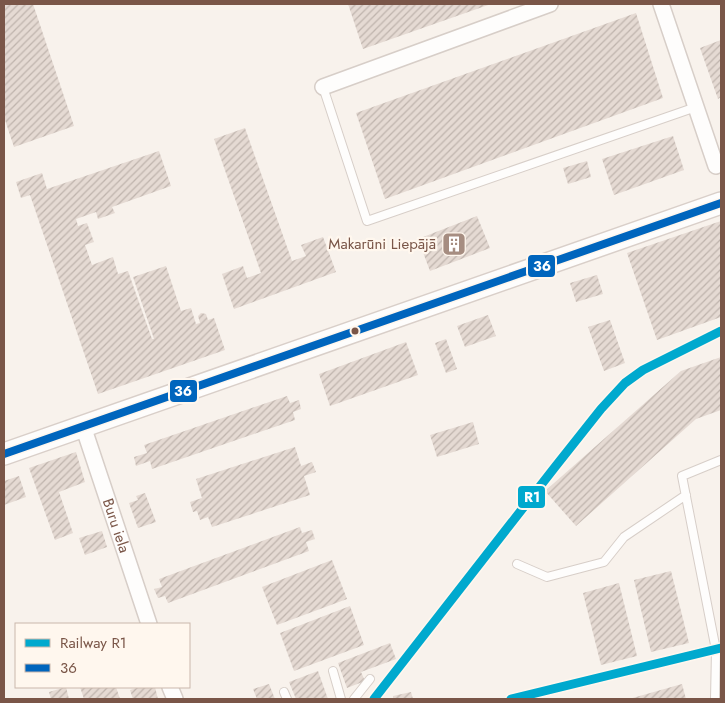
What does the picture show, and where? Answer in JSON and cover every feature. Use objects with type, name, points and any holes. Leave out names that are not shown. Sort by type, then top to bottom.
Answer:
[{"type":"main road","points":[[4,454],[721,203]]},
{"type":"street","points":[[323,87],[550,4]]},
{"type":"street","points":[[661,4],[716,166]]},
{"type":"street","name":"Buru iela","points":[[83,426],[149,623]]},
{"type":"lane","points":[[323,87],[367,221],[696,107]]},
{"type":"lane","points":[[715,699],[716,650],[682,476],[721,460]]},
{"type":"lane","points":[[517,564],[547,577],[604,562],[624,537],[686,495]]},
{"type":"lane","points":[[333,671],[341,699]]},
{"type":"lane","points":[[354,699],[370,679]]},
{"type":"building","points":[[4,4],[33,4],[74,126],[14,147],[4,117]]},
{"type":"building","points":[[348,4],[491,4],[363,49]]},
{"type":"building","points":[[636,13],[663,98],[385,199],[356,113]]},
{"type":"building","points":[[721,40],[721,97],[718,99],[700,48]]},
{"type":"building","points":[[245,128],[292,261],[306,256],[301,245],[323,237],[336,272],[234,309],[222,274],[243,266],[247,278],[261,273],[214,139]]},
{"type":"building","points":[[673,136],[684,170],[614,195],[602,159]]},
{"type":"building","points":[[159,151],[171,186],[112,207],[115,213],[98,219],[96,212],[76,219],[78,226],[87,223],[94,242],[85,245],[92,265],[113,257],[118,274],[128,271],[152,339],[154,339],[133,277],[166,266],[181,311],[191,308],[196,324],[200,323],[198,316],[201,313],[206,314],[208,320],[214,318],[225,350],[98,394],[30,195],[21,198],[16,182],[42,173],[47,189]]},
{"type":"building","points":[[587,161],[591,177],[568,184],[563,168]]},
{"type":"building","name":"Makarūni Liepājā","points":[[477,216],[490,248],[430,271],[418,239]]},
{"type":"building","points":[[721,221],[721,317],[657,340],[627,253]]},
{"type":"building","points":[[597,275],[603,294],[576,302],[570,283]]},
{"type":"building","points":[[488,315],[496,336],[465,347],[457,326]]},
{"type":"building","points":[[610,320],[625,363],[604,371],[588,327]]},
{"type":"building","points":[[446,339],[457,369],[446,373],[435,343]]},
{"type":"building","points":[[406,342],[418,375],[330,406],[319,374]]},
{"type":"building","points":[[721,357],[721,410],[696,419],[576,526],[545,491],[681,371]]},
{"type":"building","points":[[287,396],[290,403],[299,400],[301,409],[293,412],[295,420],[152,469],[150,461],[136,466],[134,457],[147,453],[144,445]]},
{"type":"building","points":[[473,422],[479,444],[437,457],[430,435]]},
{"type":"building","points":[[295,447],[301,466],[312,462],[316,472],[304,476],[310,495],[212,527],[208,517],[200,520],[197,511],[193,512],[190,502],[202,498],[196,479]]},
{"type":"building","points":[[76,452],[85,482],[59,492],[73,533],[55,540],[29,468]]},
{"type":"building","points":[[19,476],[26,497],[4,505],[4,481]]},
{"type":"building","points":[[145,493],[156,522],[138,528],[129,503],[138,500],[136,496]]},
{"type":"building","points":[[300,527],[302,533],[312,530],[315,539],[306,542],[309,551],[168,603],[165,596],[158,598],[154,589],[162,587],[159,579]]},
{"type":"building","points":[[102,531],[107,547],[85,555],[79,538]]},
{"type":"building","points":[[332,560],[347,599],[277,625],[262,587]]},
{"type":"building","points":[[671,571],[689,643],[651,652],[634,580]]},
{"type":"building","points":[[619,583],[637,656],[601,665],[583,593]]},
{"type":"building","points":[[350,606],[364,645],[294,671],[280,633]]},
{"type":"building","points":[[390,643],[396,659],[361,672],[365,681],[347,688],[338,663]]},
{"type":"building","points":[[318,671],[328,699],[296,699],[289,682]]},
{"type":"building","points":[[269,684],[275,699],[257,699],[253,689]]},
{"type":"building","points":[[682,684],[686,699],[629,699]]},
{"type":"building","points":[[66,688],[69,699],[51,699],[49,692]]},
{"type":"building","points":[[80,688],[116,688],[120,699],[84,699]]},
{"type":"building","points":[[155,688],[158,699],[133,699],[130,690]]},
{"type":"building","points":[[411,692],[413,699],[393,699],[393,696]]},
{"type":"rail line","name":"R1","points":[[374,699],[601,409],[625,383],[643,370],[721,331]]},
{"type":"rail line","name":"R1","points":[[511,699],[721,648]]},
{"type":"transit line","name":"36","points":[[4,454],[721,203]]},
{"type":"place","name":"Makarūni Liepājā","points":[[454,244]]}]
